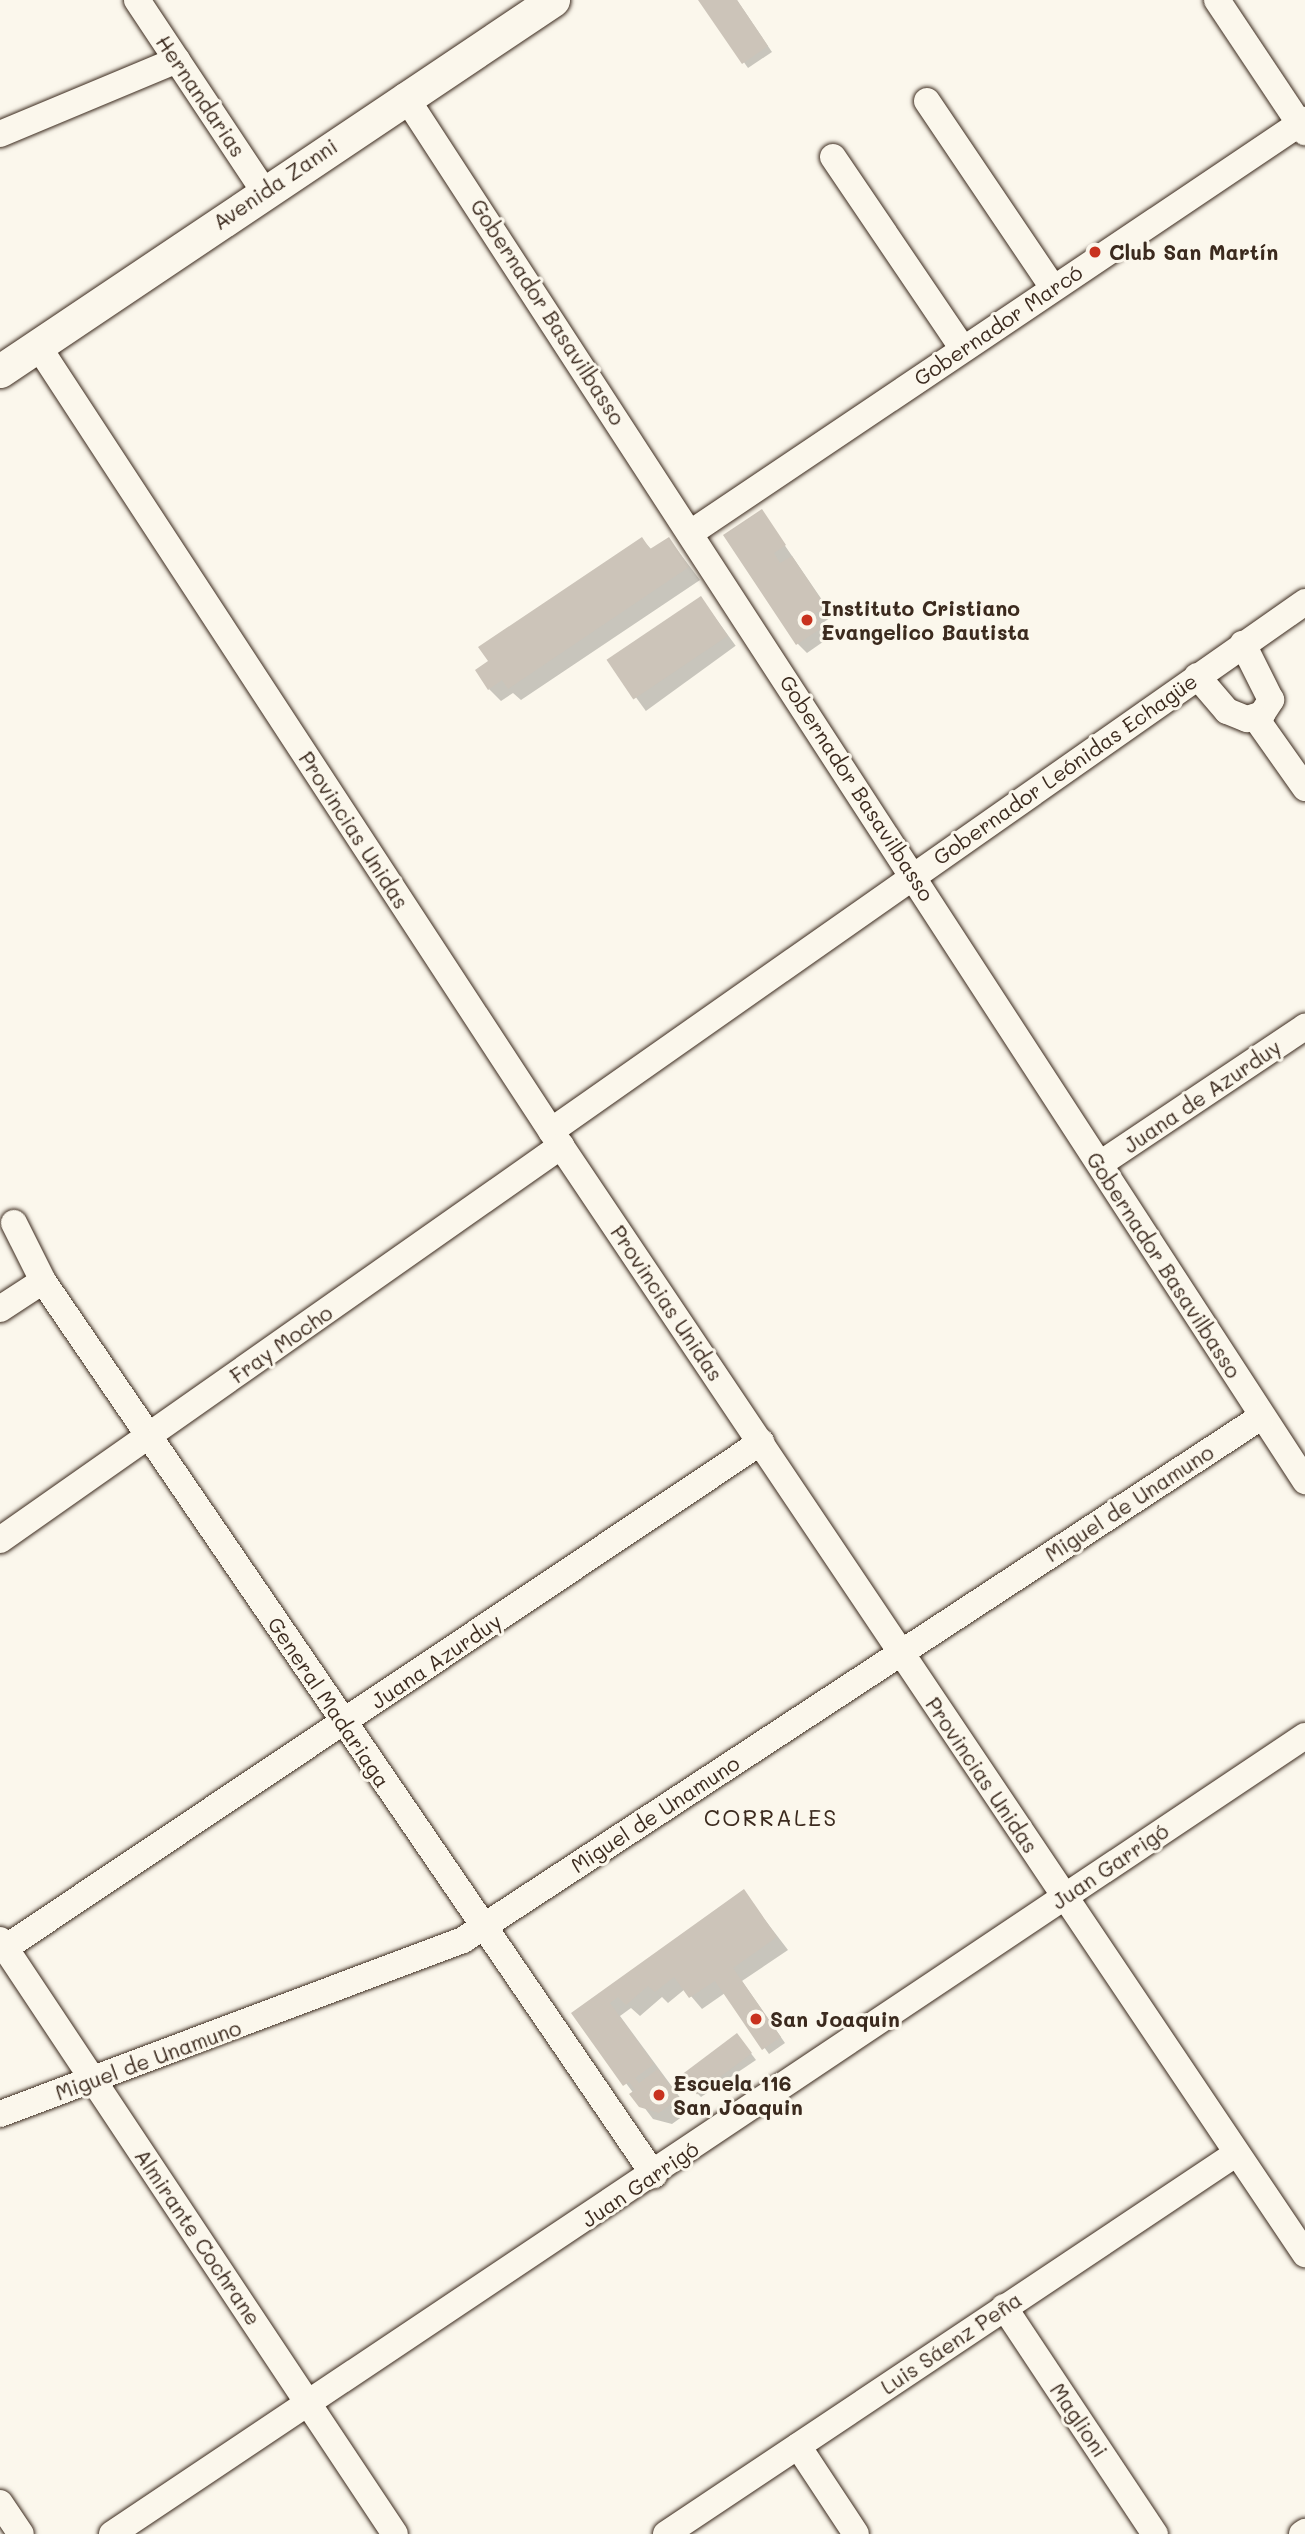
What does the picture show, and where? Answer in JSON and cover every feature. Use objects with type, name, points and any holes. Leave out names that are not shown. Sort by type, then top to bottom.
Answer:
[{"type":"main road","name":"Avenida Zanni","points":[[0,371],[405,96],[553,0]]},
{"type":"street","name":"Hernandarias","points":[[137,0],[264,191]]},
{"type":"street","points":[[1217,0],[1303,125]]},
{"type":"street","points":[[0,134],[177,60]]},
{"type":"street","name":"Gobernador Basavilbasso","points":[[405,96],[692,532],[1261,1417],[1305,1481]]},
{"type":"street","points":[[927,101],[1054,288]]},
{"type":"street","name":"Gobernador Marcó","points":[[692,532],[1054,288],[1303,125]]},
{"type":"street","points":[[833,157],[963,349]]},
{"type":"street","name":"Provincias Unidas","points":[[38,346],[556,1139],[1305,2254]]},
{"type":"street","name":"Gobernador Leónidas Echagüe","points":[[556,1139],[914,877],[1305,602]]},
{"type":"street","points":[[1243,644],[1271,700],[1255,717]]},
{"type":"street","points":[[1198,676],[1227,711],[1255,717],[1305,788]]},
{"type":"street","name":"Juana de Azurduy","points":[[1100,1164],[1305,1027]]},
{"type":"street","name":"Fray Mocho","points":[[0,1540],[151,1436],[556,1139]]},
{"type":"street","name":"General Madariaga","points":[[14,1223],[43,1281],[151,1436],[343,1724],[654,2175]]},
{"type":"street","points":[[0,1309],[43,1281]]},
{"type":"street","name":"Miguel de Unamuno","points":[[0,2114],[93,2082],[483,1928],[1261,1417]]},
{"type":"street","name":"Juana Azurduy","points":[[3,1944],[343,1724],[761,1442]]},
{"type":"street","name":"Juan Garrigó","points":[[112,2534],[654,2175],[1305,1736]]},
{"type":"street","name":"Almirante Cochrane","points":[[3,1944],[395,2534]]},
{"type":"street","name":"Luis Sáenz Peña","points":[[666,2534],[1237,2153]]},
{"type":"street","name":"Maglioni","points":[[1004,2307],[1155,2534]]},
{"type":"street","points":[[797,2446],[856,2534]]},
{"type":"street","points":[[0,2502],[21,2534]]},
{"type":"building","points":[[698,0],[737,0],[768,46],[742,64]]},
{"type":"building","points":[[762,509],[786,545],[774,553],[780,563],[792,556],[826,607],[814,614],[823,627],[796,645],[723,535]]},
{"type":"building","points":[[642,537],[650,549],[669,537],[689,567],[508,689],[502,680],[488,690],[475,670],[488,661],[478,647]]},
{"type":"building","points":[[701,596],[728,636],[633,700],[606,660]]},
{"type":"building","points":[[744,1889],[777,1937],[733,1968],[781,2037],[762,2050],[715,1981],[689,1998],[674,1977],[655,1992],[648,1986],[626,2005],[618,1997],[610,2003],[654,2064],[635,2078],[639,2083],[658,2069],[679,2098],[659,2113],[639,2107],[629,2094],[635,2090],[629,2082],[623,2086],[571,2013]]},
{"type":"building","points":[[737,2033],[752,2053],[697,2094],[682,2075]]},
{"type":"place","name":"Club San Martín","points":[[1095,252]]},
{"type":"place","name":"Instituto Cristiano Evangelico Bautista","points":[[807,620]]},
{"type":"place","name":"San Joaquin","points":[[756,2019]]},
{"type":"place","name":"Escuela 116 San Joaquin","points":[[659,2095]]},
{"type":"district","name":"CORRALES","points":[[771,1817]]}]
